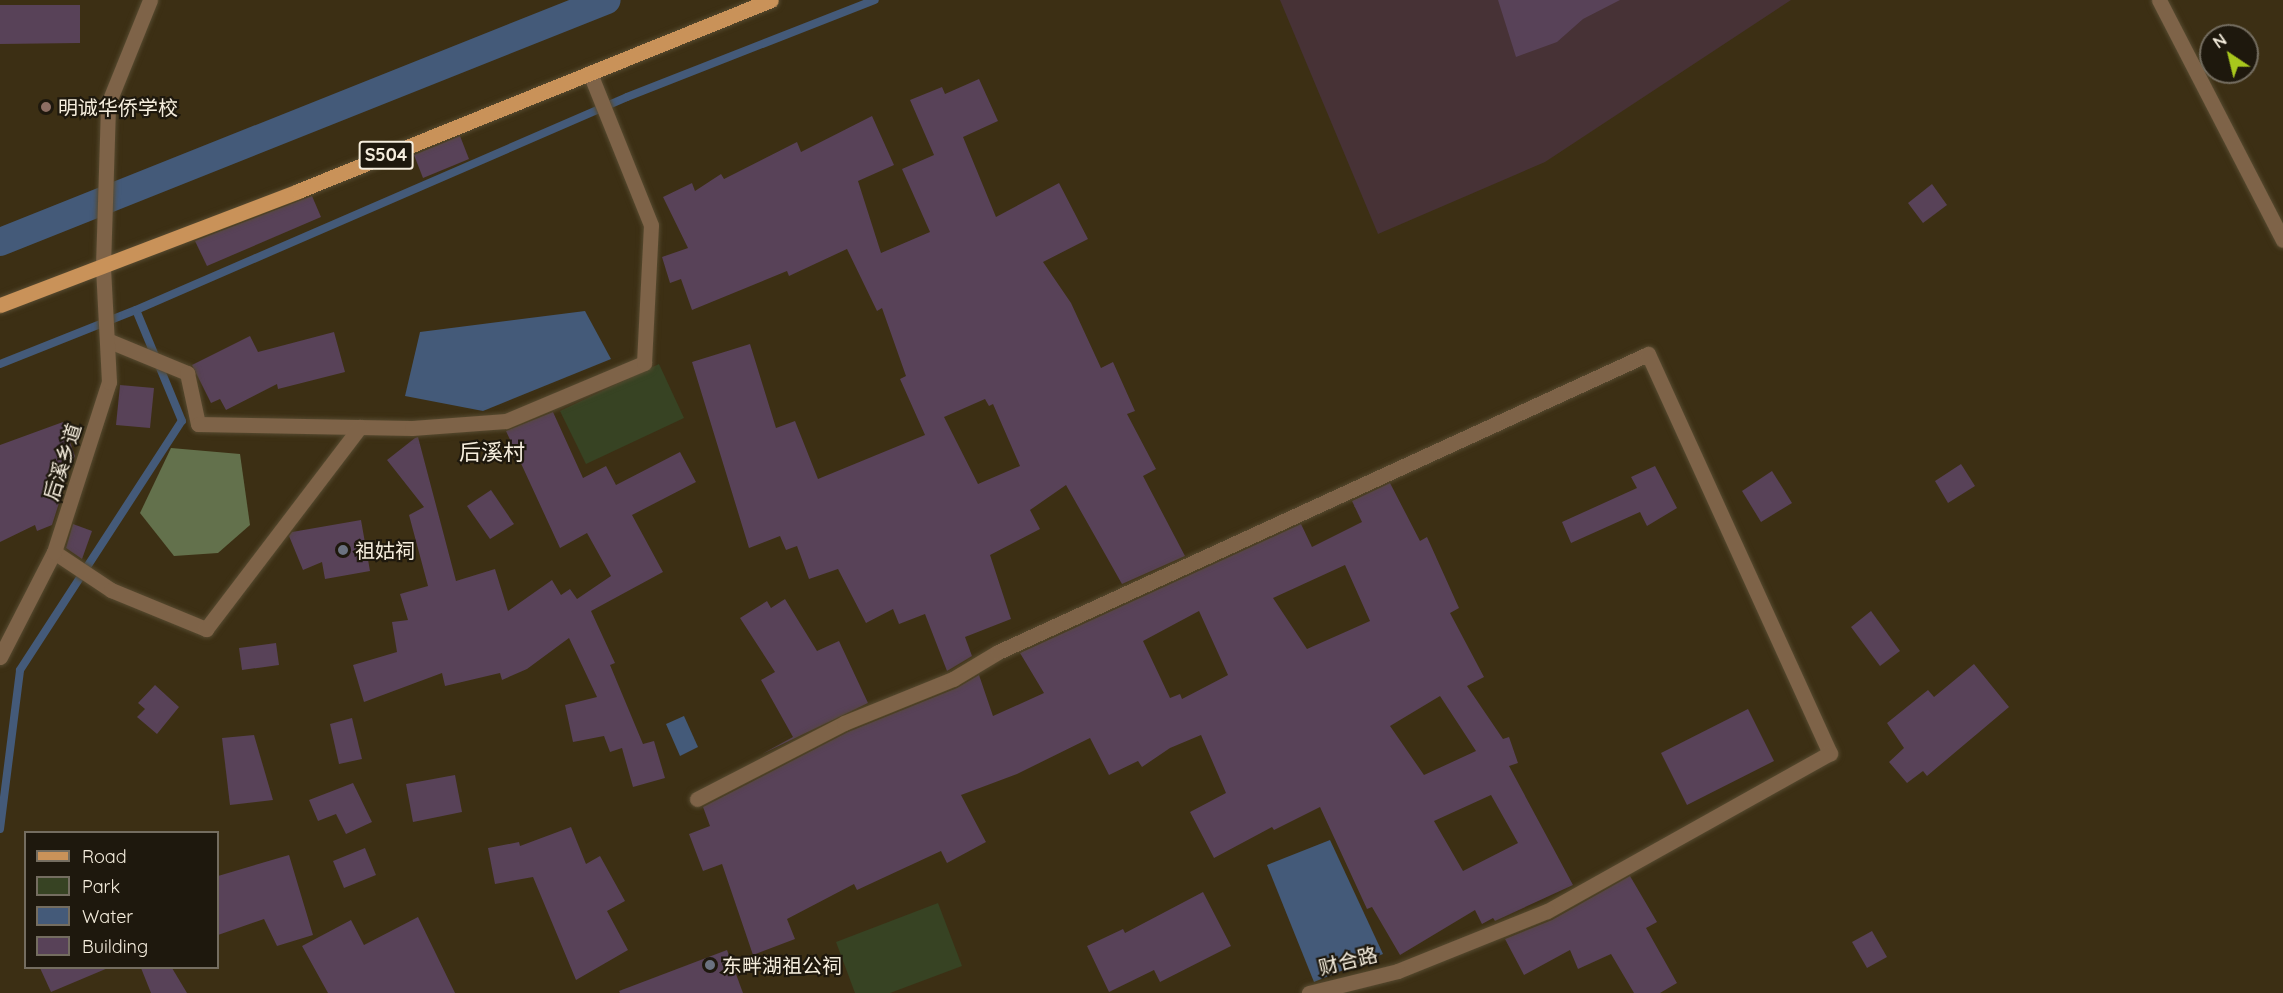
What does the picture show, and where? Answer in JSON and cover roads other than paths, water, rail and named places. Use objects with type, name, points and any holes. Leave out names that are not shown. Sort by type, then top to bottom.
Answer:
[{"type":"main road","name":"S504","points":[[0,305],[771,0]]},
{"type":"street","points":[[2159,0],[2283,240]]},
{"type":"street","name":"后溪乡道","points":[[0,657],[54,552],[109,382],[103,264],[108,105],[148,1]]},
{"type":"street","points":[[107,339],[187,373],[198,424],[360,427],[506,422],[644,363],[651,225],[590,73]]},
{"type":"street","name":"财合路","points":[[696,799],[844,723],[952,679],[998,652],[1648,354],[1830,753],[1546,911],[1398,971],[1309,993]]},
{"type":"street","points":[[54,552],[111,590],[206,629],[360,427]]},
{"type":"water","points":[[585,311],[611,359],[483,411],[405,396],[420,332]]},
{"type":"water","points":[[684,716],[698,747],[680,756],[666,724]]},
{"type":"water","points":[[1330,840],[1383,954],[1314,982],[1267,865]]},
{"type":"waterway","points":[[0,242],[607,0]]},
{"type":"waterway","points":[[0,364],[136,310],[627,97],[875,0]]},
{"type":"waterway","points":[[0,829],[20,670],[182,421],[136,310]]},
{"type":"place","name":"明诚华侨学校","points":[[46,107]]},
{"type":"place","name":"祖姑祠","points":[[343,550]]},
{"type":"place","name":"东畔湖祖公祠","points":[[710,965]]},
{"type":"district","name":"后溪村","points":[[492,453]]}]
